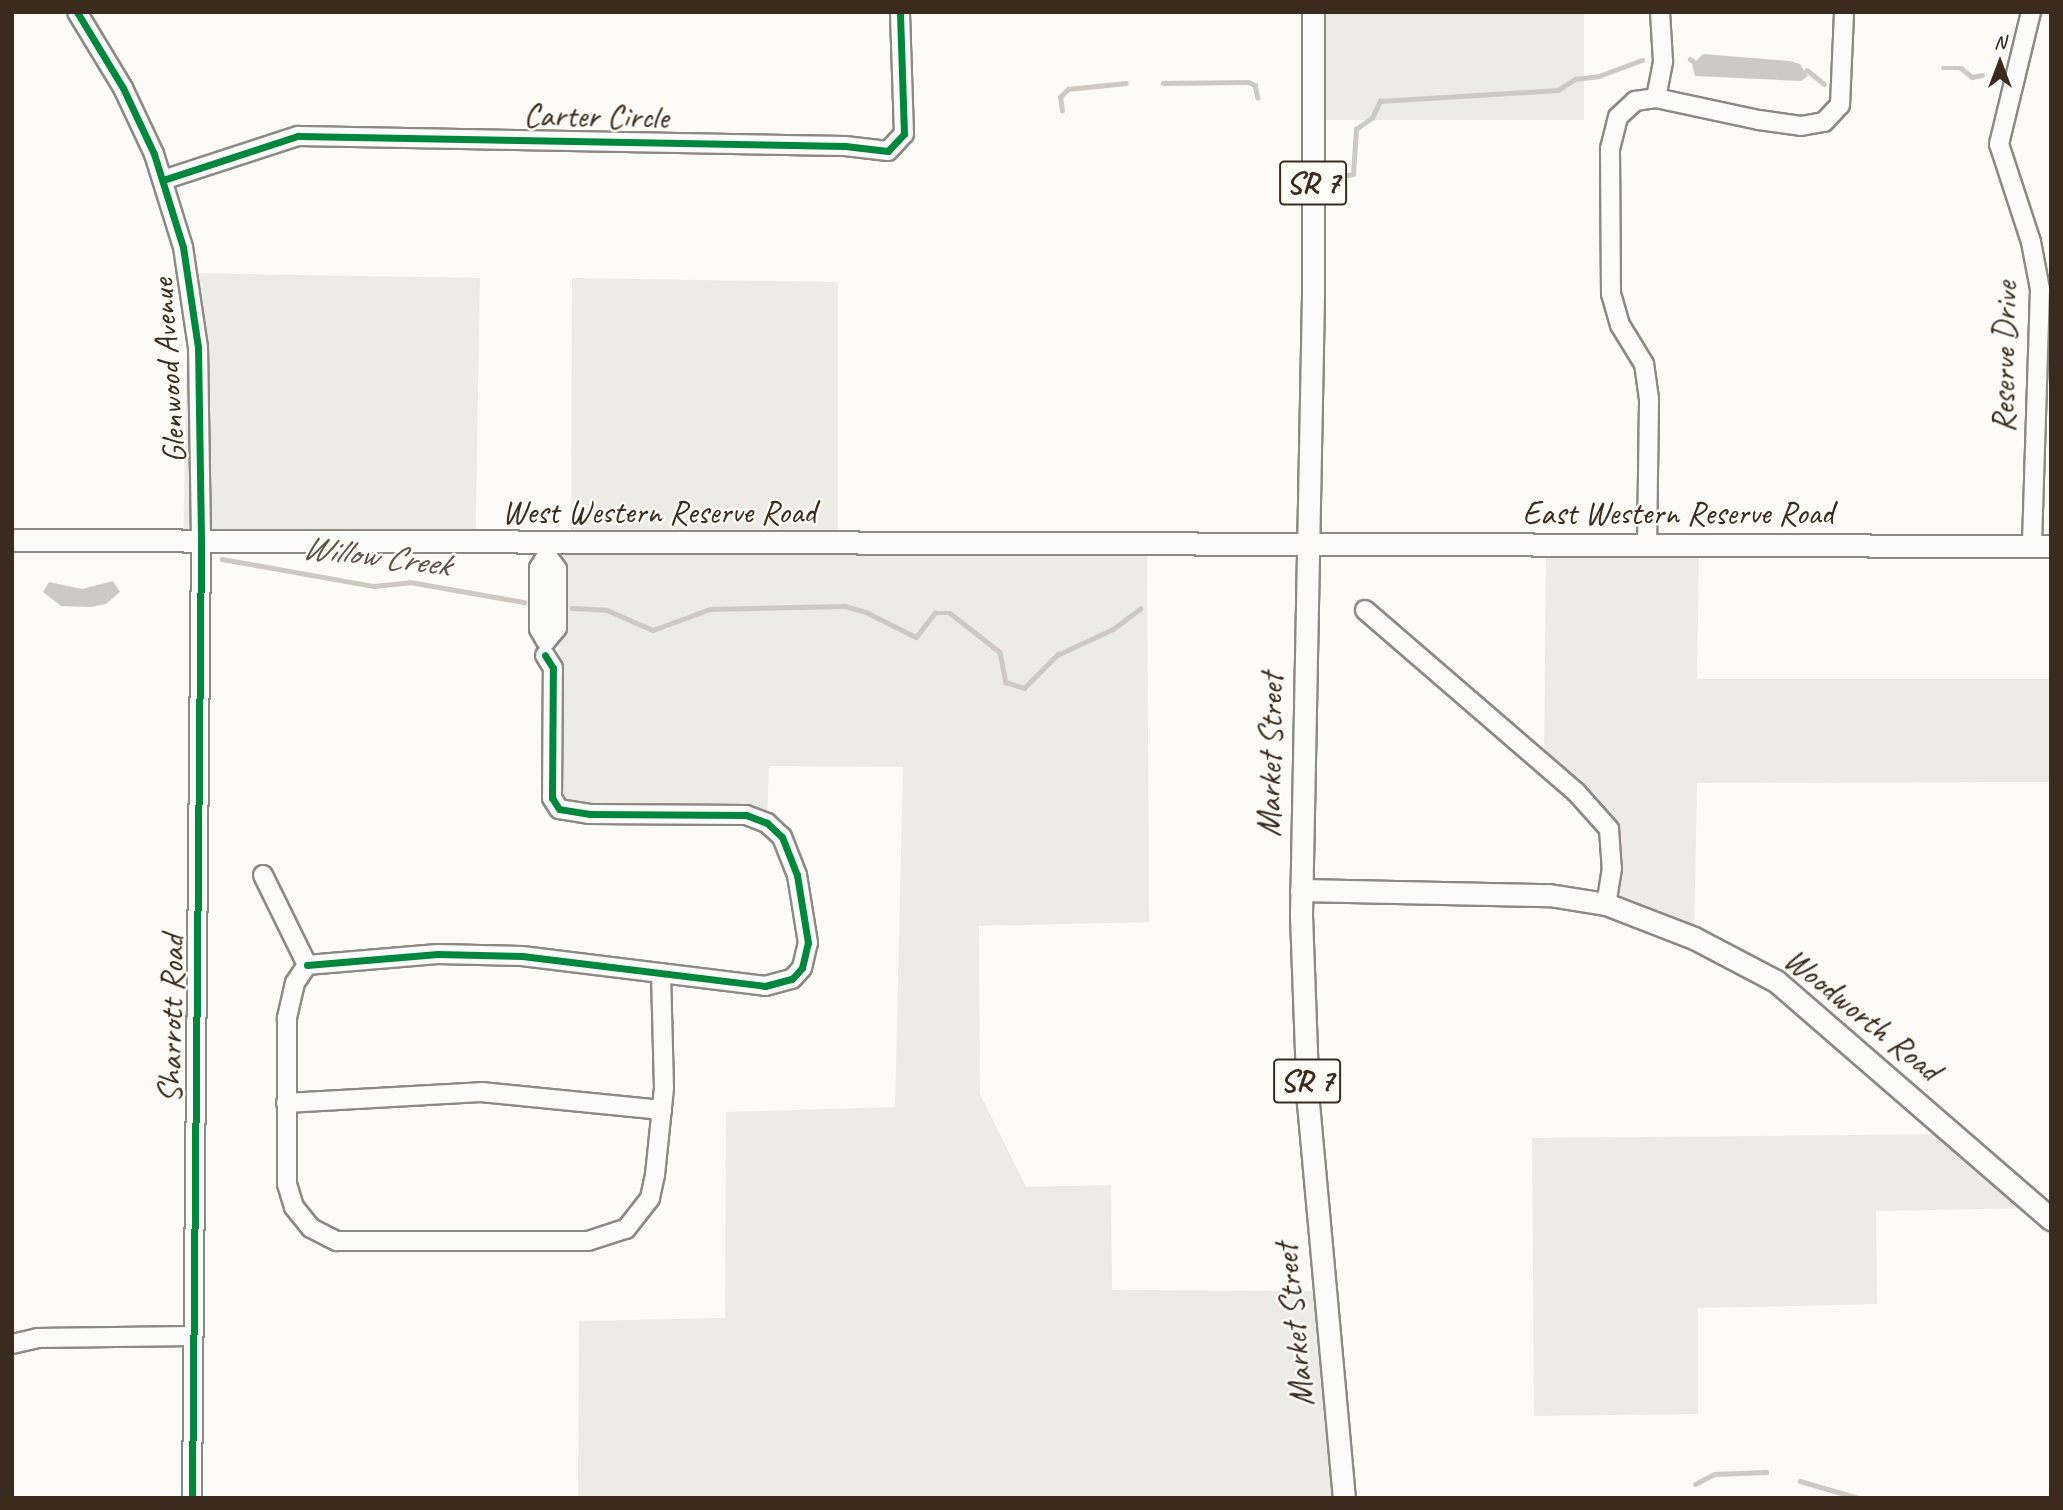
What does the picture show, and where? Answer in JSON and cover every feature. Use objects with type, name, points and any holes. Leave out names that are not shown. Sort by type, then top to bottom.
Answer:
[{"type":"main road","name":"Market Street","points":[[1313,12],[1313,296],[1301,890],[1308,1103],[1344,1498]]},
{"type":"main road","name":"West Western Reserve Road","points":[[12,540],[201,541],[547,550],[1306,544]]},
{"type":"main road","name":"East Western Reserve Road","points":[[1306,544],[2041,546]]},
{"type":"main road","name":"Woodworth Road","points":[[1301,890],[1502,892],[1606,904],[1715,947],[1776,981],[2051,1219]]},
{"type":"street","name":"Glenwood Avenue","points":[[77,12],[123,88],[163,180],[183,247],[198,347],[201,541]]},
{"type":"street","name":"Carter Circle","points":[[163,180],[298,136],[845,146],[888,151],[904,134],[900,12]]},
{"type":"street","points":[[1656,98],[1663,61],[1660,12]]},
{"type":"street","points":[[1647,546],[1649,399],[1644,364],[1620,325],[1611,293],[1610,149],[1618,117],[1635,101],[1656,98],[1801,126],[1824,121],[1840,105],[1844,12]]},
{"type":"street","name":"Reserve Drive","points":[[2031,12],[1999,144],[2004,170],[2031,242],[2040,289],[2041,546]]},
{"type":"street","name":"Sharrott Road","points":[[192,1498],[201,541]]},
{"type":"street","points":[[1365,610],[1576,792],[1609,829],[1612,868],[1606,904]]},
{"type":"street","points":[[307,965],[438,954],[522,956],[765,986],[792,979],[802,968],[808,943],[790,852],[767,823],[746,815],[590,814],[559,809],[552,798],[553,668],[545,655]]},
{"type":"street","points":[[263,874],[307,965]]},
{"type":"street","points":[[307,965],[289,1002],[287,1184],[294,1207],[325,1236],[353,1243],[608,1237],[625,1229],[650,1198],[662,1110],[661,973]]},
{"type":"street","points":[[286,1103],[481,1092],[662,1110]]},
{"type":"street","points":[[12,1344],[37,1338],[194,1336]]},
{"type":"shaded area","points":[[1313,12],[1584,12],[1584,120],[1313,120]]},
{"type":"shaded area","points":[[1703,54],[1789,61],[1800,64],[1808,76],[1801,81],[1695,76],[1692,65]]},
{"type":"shaded area","points":[[188,273],[480,278],[475,546],[183,541]]},
{"type":"shaded area","points":[[572,278],[838,282],[838,545],[1147,543],[1149,922],[979,926],[980,1094],[1026,1187],[1111,1185],[1112,1290],[1323,1291],[1344,1498],[578,1498],[579,1321],[725,1318],[726,1112],[895,1107],[903,767],[769,766],[767,823],[590,814],[552,798],[563,545],[571,545]]},
{"type":"shaded area","points":[[1699,544],[1697,679],[2051,679],[2051,782],[1697,783],[1694,938],[1606,904],[1609,829],[1544,765],[1546,545]]},
{"type":"shaded area","points":[[113,581],[120,592],[106,604],[91,607],[61,606],[43,592],[49,582],[82,589]]},
{"type":"shaded area","points":[[1955,1134],[2039,1208],[1876,1211],[1877,1304],[1698,1308],[1698,1414],[1534,1416],[1532,1138]]},
{"type":"waterway","points":[[1342,176],[1353,174],[1356,129],[1372,118],[1380,101],[1558,90],[1575,79],[1599,76],[1642,60]]},
{"type":"waterway","points":[[1943,68],[1961,68],[1972,77],[1982,75]]},
{"type":"waterway","points":[[1807,70],[1824,84]]},
{"type":"waterway","points":[[1163,83],[1248,82],[1255,85],[1258,98]]},
{"type":"waterway","points":[[1062,111],[1060,97],[1068,89],[1126,83]]},
{"type":"waterway","name":"Willow Creek","points":[[222,559],[374,586],[410,582],[524,602]]},
{"type":"waterway","name":"Willow Creek","points":[[572,608],[607,610],[653,630],[710,609],[845,606],[866,612],[916,637],[935,613],[950,613],[1000,652],[1006,682],[1024,688],[1057,655],[1113,629],[1140,609]]},
{"type":"waterway","points":[[1695,1484],[1715,1474],[1766,1472]]},
{"type":"waterway","points":[[1800,1481],[1859,1498]]},
{"type":"cycle path","points":[[77,12],[123,88],[154,154],[183,247],[198,347],[201,541],[192,1498]]},
{"type":"cycle path","points":[[163,180],[298,136],[845,146],[888,151],[904,134],[900,12]]},
{"type":"cycle path","points":[[307,965],[438,954],[522,956],[765,986],[792,979],[802,968],[808,943],[797,875],[782,837],[767,823],[746,815],[590,814],[559,809],[552,798],[553,668],[545,655]]}]
